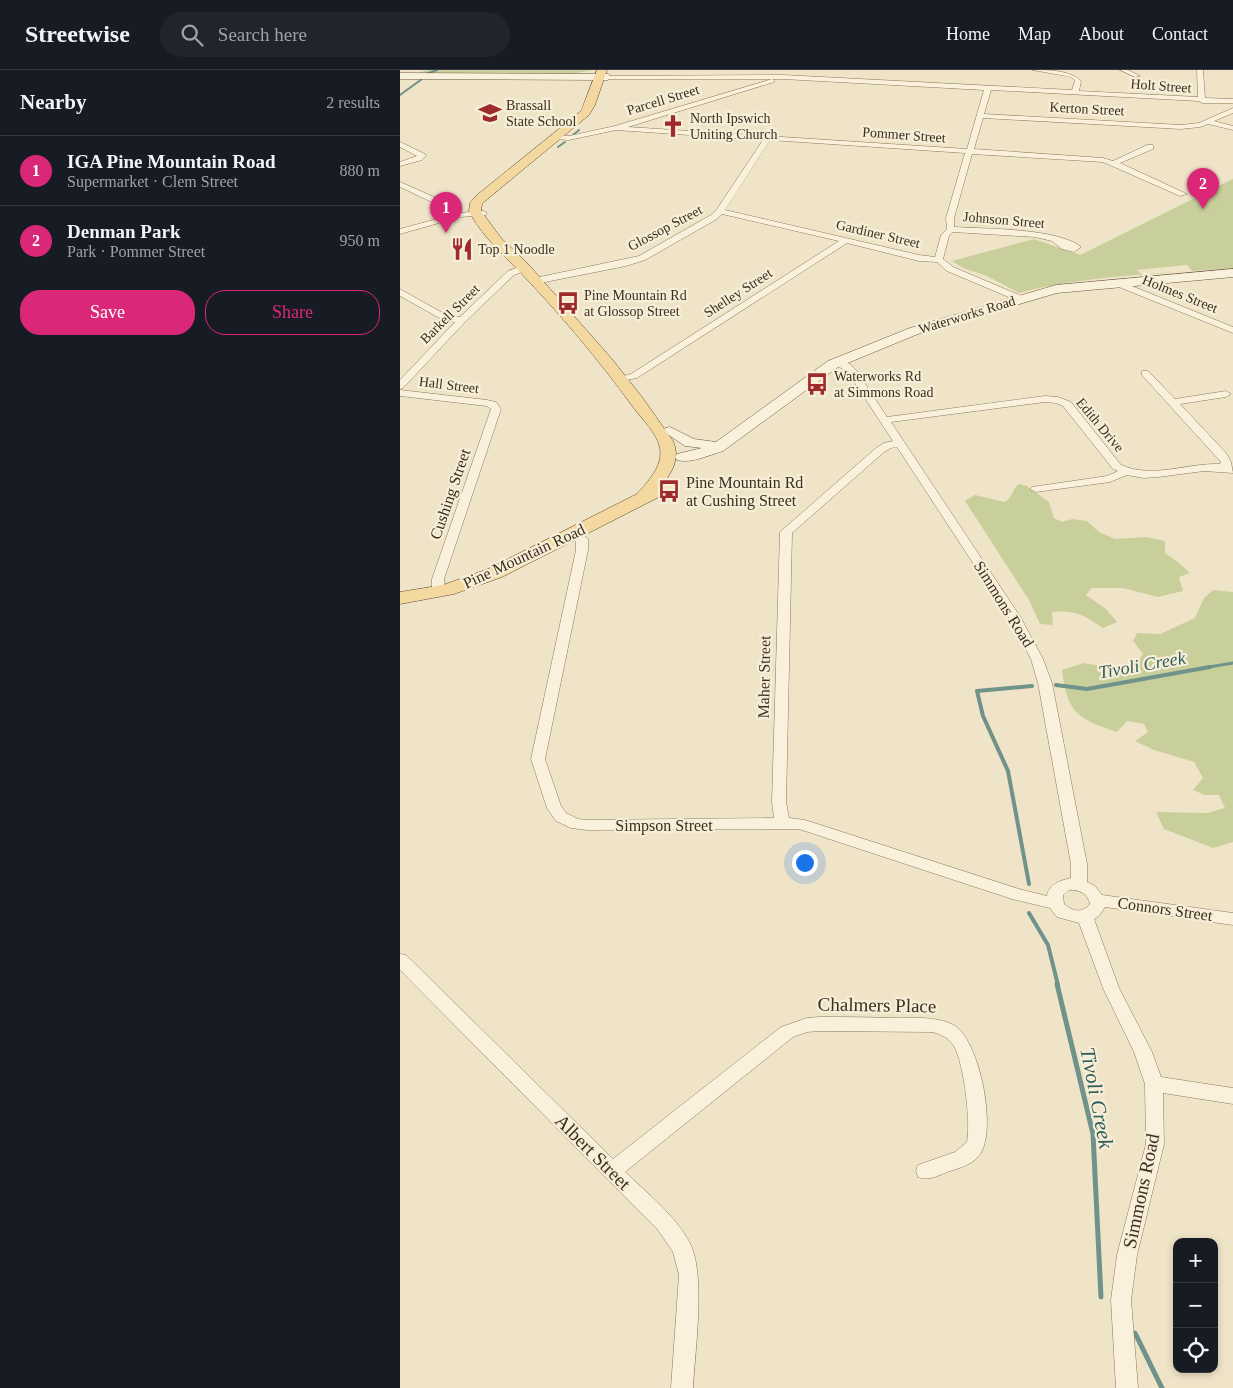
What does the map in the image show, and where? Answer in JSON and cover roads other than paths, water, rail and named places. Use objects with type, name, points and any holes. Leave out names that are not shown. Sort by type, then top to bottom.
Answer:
[{"type":"main road","points":[[400,76],[572,77],[604,73],[596,110],[480,198],[472,212],[517,263],[524,268],[637,401],[675,454]]},
{"type":"main road","name":"Waterworks Road","points":[[675,454],[714,450],[825,369],[914,331],[1056,289],[1233,273]]},
{"type":"main road","points":[[637,401],[670,431],[677,440],[675,454]]},
{"type":"main road","points":[[670,431],[690,443],[710,445]]},
{"type":"main road","name":"Waterworks Road","points":[[675,454],[730,439]]},
{"type":"main road","name":"Pine Mountain Road","points":[[400,598],[462,586],[495,573],[642,498],[669,482],[678,470],[675,454]]},
{"type":"street","points":[[1036,70],[1073,76],[1078,81],[1075,93]]},
{"type":"street","points":[[1123,70],[1137,76]]},
{"type":"street","points":[[1200,70],[1202,101],[1233,109]]},
{"type":"street","name":"Holt Street","points":[[604,73],[775,77],[1202,101],[1233,101]]},
{"type":"street","name":"Parcell Street","points":[[559,138],[616,128],[770,82],[775,77]]},
{"type":"street","points":[[939,260],[945,235],[951,229],[949,224],[950,218],[988,88]]},
{"type":"street","name":"Kerton Street","points":[[980,116],[1192,127],[1210,122],[1233,109]]},
{"type":"street","points":[[1210,122],[1233,128]]},
{"type":"street","name":"Pommer Street","points":[[616,128],[1103,160],[1114,163],[1183,194]]},
{"type":"street","name":"Glossop Street","points":[[535,281],[626,263],[642,258],[714,217],[720,212],[767,139]]},
{"type":"street","points":[[400,144],[421,156],[400,164]]},
{"type":"street","points":[[1114,163],[1150,147]]},
{"type":"street","points":[[402,186],[472,212]]},
{"type":"street","points":[[400,232],[472,212]]},
{"type":"street","name":"Gardiner Street","points":[[720,212],[922,259],[939,260],[950,269],[1021,299]]},
{"type":"street","name":"Johnson Street","points":[[951,229],[1035,235],[1055,239]]},
{"type":"street","name":"Shelley Street","points":[[619,380],[634,376],[845,241]]},
{"type":"street","name":"Barkell Street","points":[[400,386],[462,320],[511,272],[524,268]]},
{"type":"street","name":"Holmes Street","points":[[1117,283],[1233,330]]},
{"type":"street","points":[[400,292],[446,318],[462,320]]},
{"type":"street","name":"Simmons Road","points":[[838,362],[851,370],[885,420],[1015,618],[1037,659],[1045,683],[1079,864],[1079,885]]},
{"type":"street","points":[[1145,373],[1222,455],[1229,469]]},
{"type":"street","name":"Hall Street","points":[[400,393],[487,403],[494,406]]},
{"type":"street","points":[[1172,402],[1231,393]]},
{"type":"street","name":"Edith Drive","points":[[885,420],[1045,399],[1058,400],[1066,404],[1118,467],[1125,472],[1143,474],[1183,469],[1229,469]]},
{"type":"street","name":"Cushing Street","points":[[438,592],[438,579],[496,411],[494,406]]},
{"type":"street","name":"Maher Street","points":[[782,823],[779,802],[786,532],[883,448],[900,444]]},
{"type":"street","points":[[1036,489],[1110,479],[1125,472]]},
{"type":"street","name":"Simpson Street","points":[[575,532],[582,540],[582,550],[538,759],[554,808],[560,817],[576,824],[587,825],[800,824],[1018,895],[1047,901]]},
{"type":"street","points":[[1065,885],[1079,885],[1091,890],[1098,900],[1096,910],[1084,917],[1069,916],[1062,913],[1047,901],[1059,888],[1065,885]]},
{"type":"street","name":"Connors Street","points":[[1098,900],[1233,919]]},
{"type":"street","name":"Simmons Road","points":[[1084,917],[1111,988],[1144,1052],[1154,1084],[1155,1144],[1127,1255],[1121,1300],[1127,1388]]},
{"type":"street","name":"Albert Street","points":[[400,960],[665,1224],[682,1248],[689,1275],[682,1388]]},
{"type":"street","name":"Chalmers Place","points":[[612,1171],[787,1032],[807,1025],[819,1024],[932,1025],[943,1027],[957,1036],[963,1044],[979,1128],[977,1144],[973,1151],[963,1157],[925,1171]]},
{"type":"street","points":[[1154,1084],[1233,1096]]},
{"type":"waterway","points":[[426,74],[437,70]]},
{"type":"waterway","points":[[400,95],[422,79]]},
{"type":"waterway","points":[[573,135],[579,130]]},
{"type":"waterway","points":[[558,147],[565,142]]},
{"type":"waterway","name":"Tivoli Creek","points":[[1203,668],[1233,663]]},
{"type":"waterway","name":"Tivoli Creek","points":[[1056,685],[1087,689],[1210,667]]},
{"type":"waterway","name":"Tivoli Creek","points":[[1029,884],[1008,771],[983,716],[977,691],[1032,686]]},
{"type":"waterway","name":"Tivoli Creek","points":[[1029,913],[1048,945],[1058,985]]},
{"type":"waterway","name":"Tivoli Creek","points":[[1057,984],[1093,1134],[1101,1297]]},
{"type":"waterway","name":"Tivoli Creek","points":[[1135,1333],[1162,1388]]},
{"type":"place","name":"Brassall State School","points":[[490,113]]},
{"type":"place","name":"North Ipswich Uniting Church","points":[[673,126]]},
{"type":"place","name":"Denman Park","points":[[1203,209]]},
{"type":"place","name":"IGA Pine Mountain Road","points":[[446,233]]},
{"type":"place","name":"Top 1 Noodle","points":[[462,249]]},
{"type":"place","name":"Pine Mountain Rd at Glossop Street","points":[[568,303]]},
{"type":"place","name":"Waterworks Rd at Simmons Road","points":[[817,384]]},
{"type":"place","name":"Pine Mountain Rd at Cushing Street","points":[[669,491]]}]
